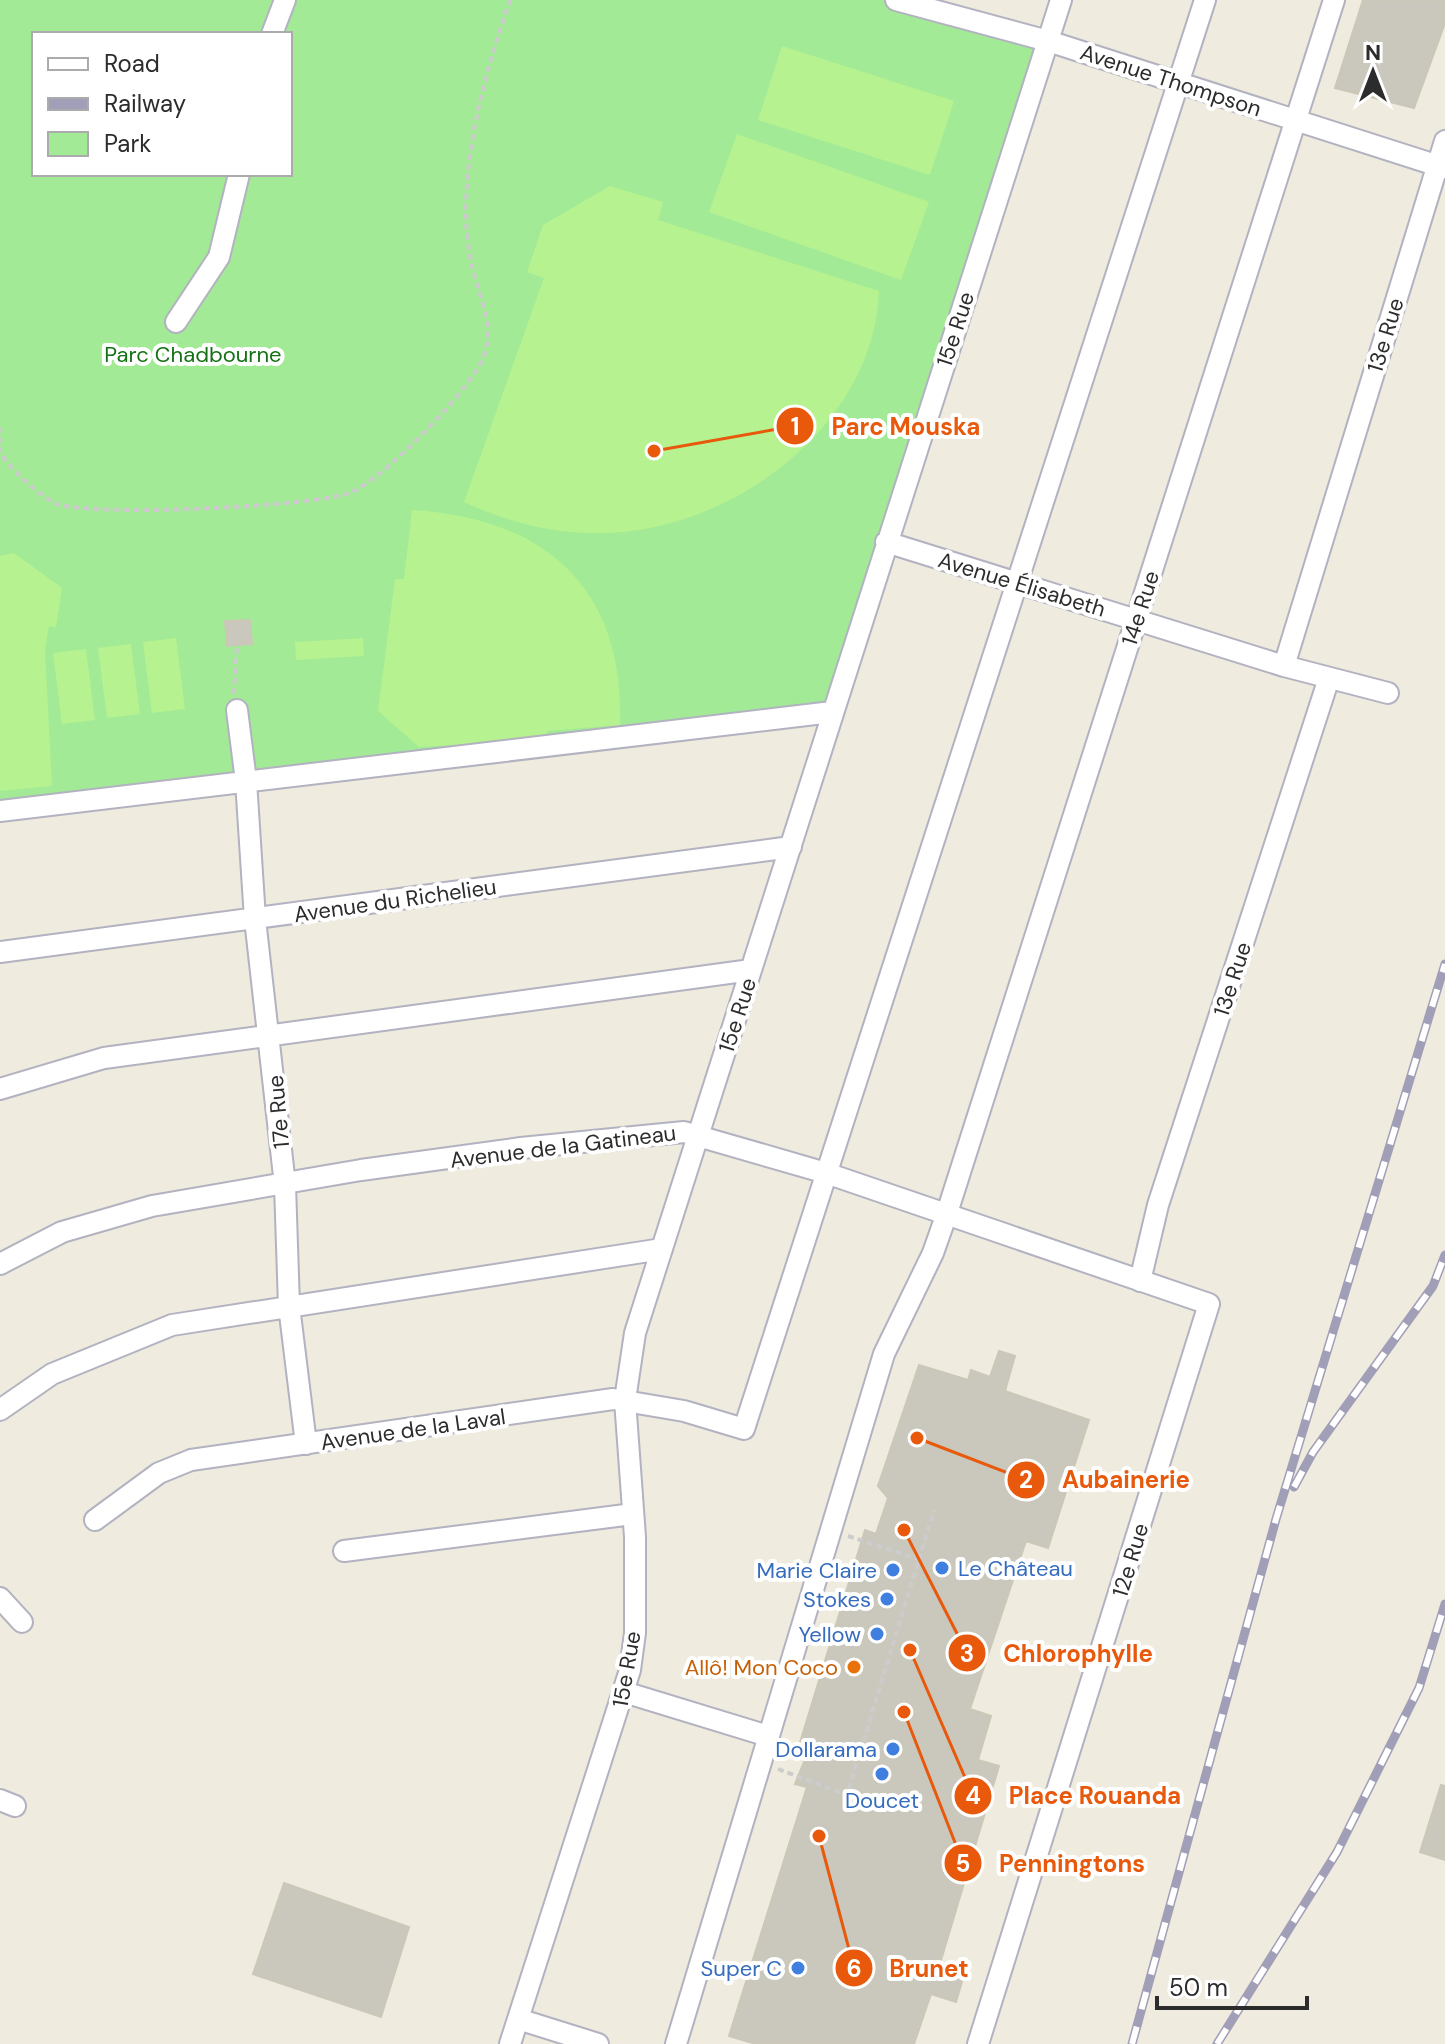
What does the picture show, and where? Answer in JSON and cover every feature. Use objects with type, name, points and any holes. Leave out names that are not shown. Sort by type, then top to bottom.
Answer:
[{"type":"street","points":[[273,32],[285,0]]},
{"type":"street","name":"Avenue Thompson","points":[[896,0],[929,6],[1048,41],[1441,166]]},
{"type":"street","name":"15e Rue","points":[[510,2044],[624,1692],[635,1633],[633,1514],[625,1400],[635,1333],[1061,0]]},
{"type":"street","points":[[826,1173],[1205,0]]},
{"type":"street","name":"14e Rue","points":[[676,2044],[833,1532],[884,1354],[933,1253],[946,1216],[1334,0]]},
{"type":"street","name":"13e Rue","points":[[1284,666],[1441,166],[1445,141]]},
{"type":"street","points":[[176,322],[219,257],[239,176]]},
{"type":"street","name":"Avenue Élisabeth","points":[[886,542],[1284,666],[1388,693]]},
{"type":"street","name":"13e Rue","points":[[1140,1281],[1158,1205],[1329,678]]},
{"type":"street","name":"17e Rue","points":[[237,710],[246,781],[255,919],[271,1037],[285,1185],[289,1306],[306,1444]]},
{"type":"street","points":[[0,811],[832,712]]},
{"type":"street","name":"Avenue du Richelieu","points":[[0,952],[791,847]]},
{"type":"street","points":[[0,1089],[104,1058],[751,970]]},
{"type":"street","name":"Avenue de la Gatineau","points":[[0,1264],[62,1232],[102,1218],[361,1170],[660,1132],[699,1134],[826,1173],[1209,1304]]},
{"type":"street","name":"Avenue de la Laval","points":[[95,1520],[159,1473],[191,1460],[613,1399],[684,1411],[744,1429],[826,1173]]},
{"type":"street","points":[[0,1410],[52,1374],[172,1325],[662,1249]]},
{"type":"street","name":"12e Rue","points":[[978,2044],[1209,1304]]},
{"type":"street","points":[[344,1551],[633,1514]]},
{"type":"street","points":[[0,1598],[22,1622]]},
{"type":"street","points":[[624,1692],[768,1736]]},
{"type":"street","points":[[518,2019],[598,2044]]},
{"type":"path","points":[[0,427],[0,452],[20,476],[57,504],[116,510],[250,505],[347,494],[371,484],[455,399],[483,359],[489,328],[471,263],[466,212],[474,124],[487,69],[510,0]]},
{"type":"path","points":[[233,684],[237,645]]},
{"type":"path","points":[[760,1763],[847,1795],[934,1510]]},
{"type":"path","points":[[833,1532],[918,1559]]},
{"type":"green space","name":"Parc Chadbourne","points":[[0,0],[896,0],[1048,41],[832,712],[0,811]]},
{"type":"green space","points":[[782,46],[954,101],[930,175],[758,120]]},
{"type":"green space","points":[[737,134],[929,202],[901,280],[709,212]]},
{"type":"green space","points":[[610,186],[663,202],[658,220],[879,291],[871,341],[851,388],[821,429],[784,465],[740,495],[692,516],[642,529],[592,533],[558,530],[495,515],[464,502],[544,278],[527,272],[543,225]]},
{"type":"green space","points":[[412,510],[459,516],[501,528],[538,545],[568,569],[591,599],[608,635],[618,677],[620,725],[547,731],[547,740],[419,747],[378,711],[395,579],[404,579]]},
{"type":"green space","points":[[14,553],[62,588],[56,627],[49,626],[45,651],[52,786],[0,791],[0,556]]},
{"type":"green space","points":[[176,638],[185,709],[152,713],[143,642]]},
{"type":"green space","points":[[363,638],[364,656],[296,660],[295,642]]},
{"type":"green space","points":[[131,644],[140,714],[107,718],[98,648]]},
{"type":"green space","points":[[86,649],[95,720],[62,724],[53,653]]},
{"type":"building","points":[[1363,0],[1445,0],[1445,23],[1414,108],[1335,88]]},
{"type":"building","points":[[250,620],[252,644],[227,646],[225,621]]},
{"type":"building","points":[[999,1351],[1015,1356],[1005,1391],[1089,1420],[1048,1548],[1026,1541],[970,1709],[991,1716],[978,1760],[999,1766],[939,1967],[964,1975],[956,2002],[931,1994],[914,2044],[756,2044],[729,2036],[807,1787],[795,1784],[808,1752],[798,1749],[865,1530],[876,1534],[888,1498],[878,1486],[919,1365],[968,1380],[971,1370],[990,1377]]},
{"type":"building","points":[[1441,1785],[1445,1786],[1445,1860],[1420,1852]]},
{"type":"building","points":[[284,1883],[409,1927],[381,2017],[253,1974]]},
{"type":"railway","points":[[1132,2044],[1276,1519],[1445,964]]},
{"type":"railway","points":[[1294,1487],[1313,1452],[1433,1286],[1445,1255]]},
{"type":"railway","points":[[1217,2044],[1337,1852],[1419,1688],[1445,1604]]},
{"type":"place","name":"Parc Mouska","points":[[654,451]]},
{"type":"place","name":"Aubainerie","points":[[917,1438]]},
{"type":"place","name":"Chlorophylle","points":[[904,1530]]},
{"type":"place","name":"Le Château","points":[[942,1568]]},
{"type":"place","name":"Marie Claire","points":[[893,1570]]},
{"type":"place","name":"Stokes","points":[[887,1599]]},
{"type":"place","name":"Yellow","points":[[877,1634]]},
{"type":"place","name":"Place Rouanda","points":[[910,1650]]},
{"type":"place","name":"Allô! Mon Coco","points":[[854,1667]]},
{"type":"place","name":"Penningtons","points":[[904,1712]]},
{"type":"place","name":"Dollarama","points":[[893,1749]]},
{"type":"place","name":"Doucet","points":[[882,1774]]},
{"type":"place","name":"Brunet","points":[[819,1836]]},
{"type":"place","name":"Super C","points":[[798,1968]]}]
